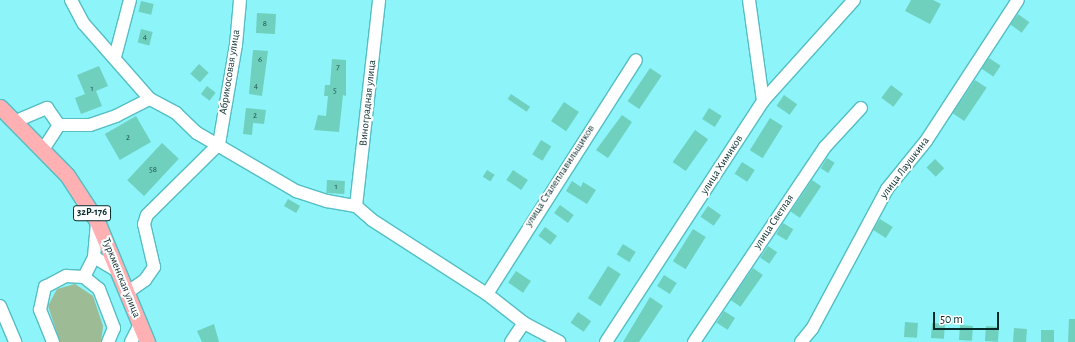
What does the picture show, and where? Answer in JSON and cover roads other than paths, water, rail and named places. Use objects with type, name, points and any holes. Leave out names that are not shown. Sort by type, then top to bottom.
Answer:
[{"type":"main road","name":"Туркменская улица","points":[[0,107],[67,175],[97,221],[120,272],[147,342]]},
{"type":"street","points":[[115,57],[130,0]]},
{"type":"street","name":"Абрикосовая улица","points":[[219,144],[236,44],[240,0]]},
{"type":"street","name":"Виноградная улица","points":[[356,206],[379,0]]},
{"type":"street","points":[[749,0],[763,101]]},
{"type":"street","name":"улица Химиков","points":[[606,342],[763,101],[854,0]]},
{"type":"street","name":"улица Лаушкина","points":[[801,342],[812,329],[887,189],[926,141],[1018,0]]},
{"type":"street","points":[[73,5],[150,99],[176,113],[197,133],[219,144],[259,172],[296,191],[327,201],[356,206],[487,294],[524,323],[559,342]]},
{"type":"street","name":"улица Сталеплавильщиков","points":[[487,294],[636,60]]},
{"type":"street","points":[[59,125],[90,125],[116,116],[150,99]]},
{"type":"street","points":[[16,122],[47,108],[59,125]]},
{"type":"street","name":"улица Светлая","points":[[694,342],[825,147],[861,108]]},
{"type":"street","points":[[43,150],[59,125]]},
{"type":"street","points":[[128,292],[145,280],[154,267],[144,224],[147,215],[219,144]]},
{"type":"street","points":[[84,277],[94,257],[97,221]]},
{"type":"street","points":[[94,257],[120,272]]},
{"type":"street","points":[[53,342],[40,310],[45,287],[66,276],[84,277],[98,289],[114,328],[108,342]]},
{"type":"street","points":[[0,306],[15,342]]},
{"type":"street","points":[[511,342],[524,323]]},
{"type":"street","points":[[131,342],[140,324]]}]
